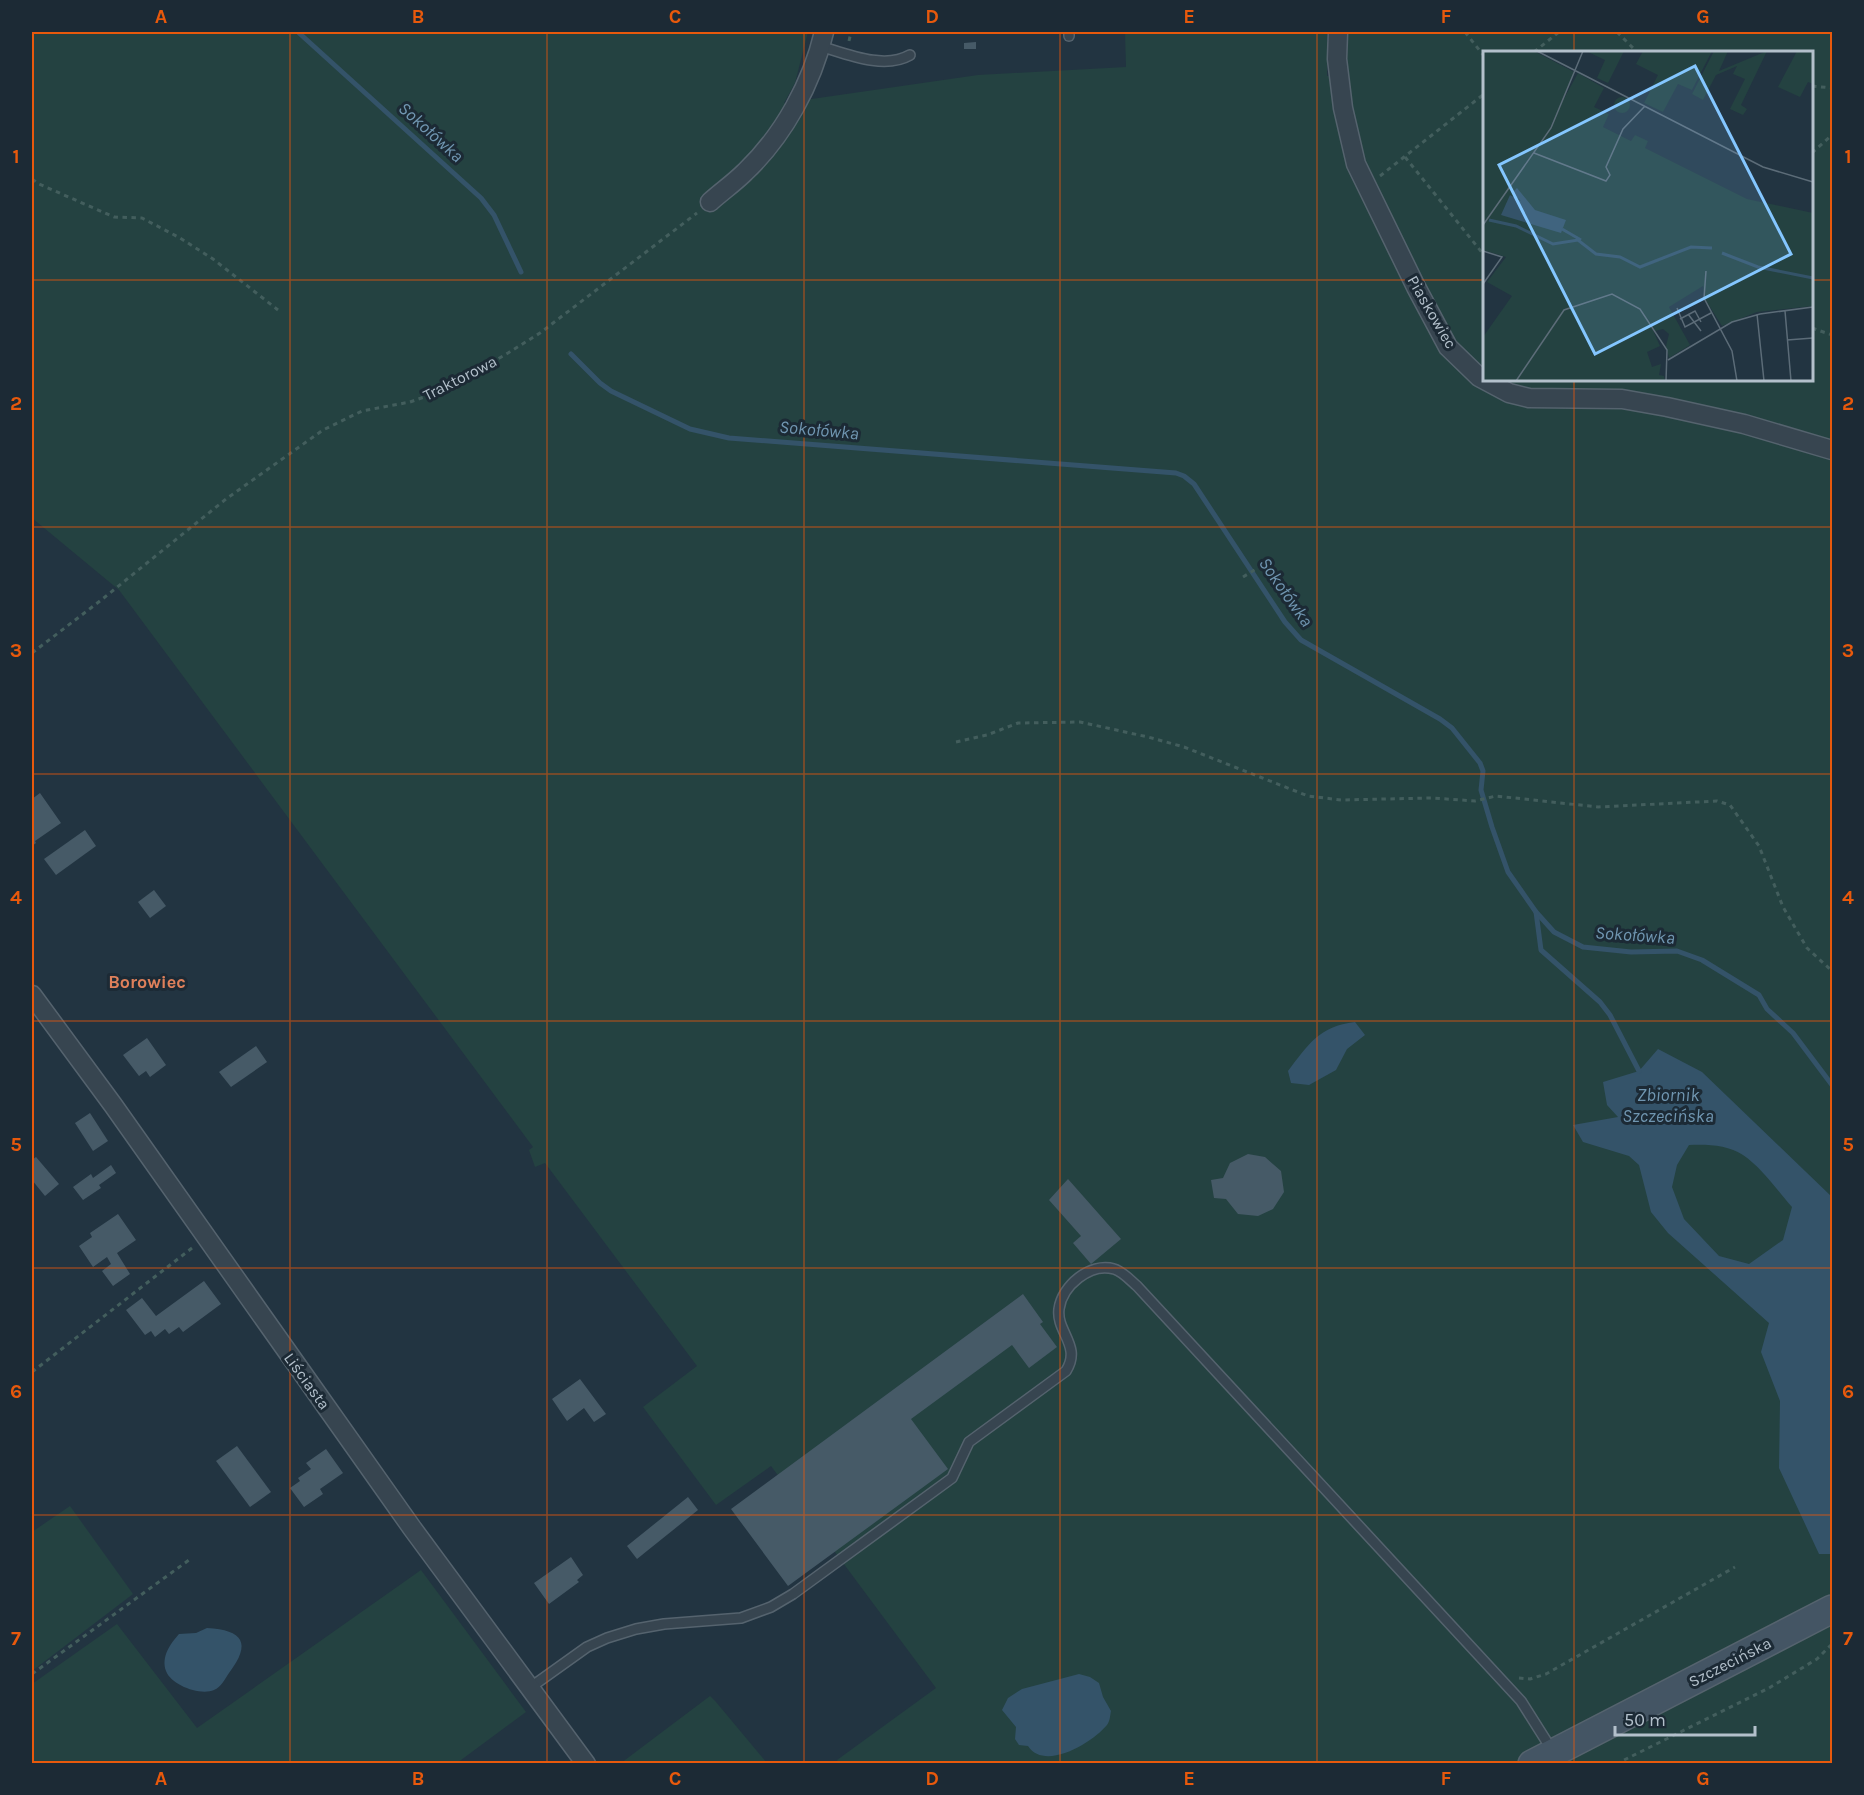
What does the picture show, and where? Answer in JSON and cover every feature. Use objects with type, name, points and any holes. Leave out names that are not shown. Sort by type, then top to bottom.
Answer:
[{"type":"main road","name":"Szczecińska","points":[[1543,1758],[1833,1609]]},
{"type":"street","name":"Piaskowiec","points":[[1338,32],[1337,59],[1343,108],[1356,164],[1448,347],[1483,379]]},
{"type":"street","points":[[710,202],[746,172],[778,134],[808,80],[822,39]]},
{"type":"street","name":"Piaskowiec","points":[[1486,381],[1509,393],[1529,398],[1622,399],[1667,407],[1744,424],[1833,450]]},
{"type":"street","name":"Liściasta","points":[[32,995],[113,1105],[417,1535],[586,1764]]},
{"type":"lane","points":[[822,39],[868,59],[900,60],[910,54]]},
{"type":"lane","points":[[531,1687],[587,1647],[607,1638],[636,1629],[664,1624],[741,1618],[771,1607],[793,1594],[952,1478],[969,1442],[1066,1371],[1072,1362],[1070,1343],[1060,1321],[1060,1302],[1067,1287],[1086,1272],[1112,1268],[1137,1286],[1521,1701],[1543,1758]]},
{"type":"path","points":[[1465,32],[1483,54]]},
{"type":"path","points":[[1535,51],[1559,32]]},
{"type":"path","points":[[1617,32],[1636,51]]},
{"type":"path","points":[[1813,86],[1833,88]]},
{"type":"path","points":[[1377,179],[1483,95]]},
{"type":"path","points":[[1813,152],[1833,135]]},
{"type":"path","points":[[1405,157],[1483,253]]},
{"type":"path","points":[[32,179],[114,217],[142,218],[180,238],[213,259],[278,310]]},
{"type":"path","name":"Traktorowa","points":[[32,653],[233,494],[323,430],[362,411],[410,402],[430,395],[458,382],[508,353],[547,328],[710,202]]},
{"type":"path","points":[[1813,328],[1833,335]]},
{"type":"path","points":[[1243,577],[1261,566]]},
{"type":"path","points":[[956,742],[987,735],[1018,723],[1080,722],[1148,736],[1184,747],[1308,796],[1341,800],[1432,798],[1475,801],[1496,796],[1598,807],[1717,801],[1730,805],[1759,846],[1783,908],[1808,948],[1833,971]]},
{"type":"path","points":[[32,1372],[205,1238]]},
{"type":"path","points":[[32,1674],[189,1560]]},
{"type":"path","points":[[1499,1678],[1530,1679],[1546,1674],[1735,1567]]},
{"type":"path","points":[[1616,1764],[1769,1688],[1817,1659],[1833,1644]]},
{"type":"green space","points":[[32,32],[808,32],[795,83],[784,103],[978,75],[1126,67],[1125,32],[1327,32],[1327,76],[1349,77],[1344,49],[1345,32],[1832,32],[1832,1763],[839,1763],[837,1760],[936,1688],[771,1466],[716,1505],[643,1407],[697,1366],[545,1163],[535,1167],[529,1150],[533,1147],[119,590],[32,518]]},
{"type":"green space","points":[[70,1506],[133,1594],[32,1671],[32,1532]]},
{"type":"green space","points":[[421,1570],[526,1712],[457,1763],[32,1763],[32,1684],[117,1624],[197,1728]]},
{"type":"green space","points":[[710,1696],[767,1763],[621,1763]]},
{"type":"water","points":[[1355,1022],[1365,1035],[1347,1049],[1336,1070],[1309,1085],[1291,1083],[1288,1071],[1315,1038],[1332,1028]]},
{"type":"water","name":"Zbiornik Szczecińska","points":[[1658,1049],[1702,1072],[1832,1197],[1832,1554],[1819,1554],[1779,1468],[1780,1401],[1761,1352],[1769,1323],[1668,1233],[1651,1212],[1639,1165],[1629,1156],[1583,1142],[1573,1125],[1618,1117],[1607,1105],[1603,1082],[1639,1071]],"holes":[[[1689,1145],[1724,1147],[1743,1155],[1763,1173],[1792,1207],[1783,1240],[1749,1264],[1719,1256],[1684,1219],[1672,1187],[1677,1165]]]},
{"type":"water","points":[[207,1628],[219,1629],[236,1635],[242,1646],[236,1663],[221,1685],[214,1690],[201,1692],[174,1681],[166,1671],[165,1661],[170,1646],[179,1634],[196,1633]]},
{"type":"water","points":[[1079,1674],[1099,1683],[1103,1697],[1111,1711],[1107,1725],[1080,1746],[1057,1755],[1046,1756],[1036,1753],[1028,1746],[1019,1745],[1015,1739],[1016,1727],[1002,1710],[1008,1698],[1022,1689]]},
{"type":"building","points":[[976,42],[976,49],[964,49],[964,43]]},
{"type":"building","points":[[40,793],[61,823],[35,841],[36,843],[32,846],[32,799]]},
{"type":"building","points":[[85,830],[96,846],[56,875],[44,859]]},
{"type":"building","points":[[154,890],[166,906],[150,918],[138,902]]},
{"type":"building","points":[[147,1038],[166,1065],[150,1077],[146,1071],[139,1076],[123,1055]]},
{"type":"building","points":[[256,1046],[267,1062],[231,1087],[219,1072]]},
{"type":"building","points":[[90,1113],[108,1141],[93,1151],[75,1123]]},
{"type":"building","points":[[1248,1154],[1265,1157],[1281,1171],[1284,1192],[1273,1209],[1258,1216],[1238,1214],[1226,1199],[1214,1198],[1211,1180],[1223,1178],[1230,1163]]},
{"type":"building","points":[[36,1157],[59,1184],[45,1196],[32,1180],[32,1160]]},
{"type":"building","points":[[111,1165],[116,1173],[99,1185],[101,1188],[83,1200],[73,1187],[91,1174],[93,1178]]},
{"type":"building","points":[[1068,1179],[1121,1239],[1091,1264],[1073,1243],[1081,1236],[1049,1200]]},
{"type":"building","points":[[118,1214],[136,1240],[117,1253],[130,1274],[113,1286],[102,1271],[111,1264],[107,1257],[93,1267],[79,1246],[92,1237],[90,1233]]},
{"type":"building","points":[[204,1281],[221,1304],[183,1332],[179,1327],[169,1334],[165,1329],[155,1337],[151,1331],[145,1335],[126,1310],[142,1298],[156,1316]]},
{"type":"building","points":[[1023,1294],[1043,1322],[1040,1324],[1057,1347],[1029,1368],[1012,1345],[911,1419],[948,1469],[788,1586],[731,1509]]},
{"type":"building","points":[[580,1379],[606,1414],[594,1422],[584,1408],[567,1421],[552,1399]]},
{"type":"building","points":[[237,1446],[271,1492],[250,1507],[216,1461]]},
{"type":"building","points":[[326,1449],[343,1473],[320,1489],[323,1494],[304,1507],[290,1488],[300,1481],[298,1478],[311,1469],[306,1463]]},
{"type":"building","points":[[688,1497],[698,1510],[637,1559],[627,1546]]},
{"type":"building","points":[[571,1557],[583,1575],[577,1580],[579,1582],[549,1604],[534,1583]]},
{"type":"waterway","name":"Sokołówka","points":[[298,32],[481,198],[494,215],[521,272]]},
{"type":"waterway","name":"Sokołówka","points":[[571,354],[611,391],[690,429],[729,438],[1176,473],[1184,476],[1194,484],[1285,622],[1301,640],[1452,728],[1480,763],[1483,771],[1481,790],[1508,872],[1536,912],[1554,932],[1583,947],[1631,952],[1677,951],[1702,960],[1759,995],[1767,1009],[1793,1033],[1832,1085]]},
{"type":"waterway","points":[[1536,912],[1541,950],[1600,1002],[1610,1015],[1639,1071]]},
{"type":"district","name":"Borowiec","points":[[147,982]]}]
